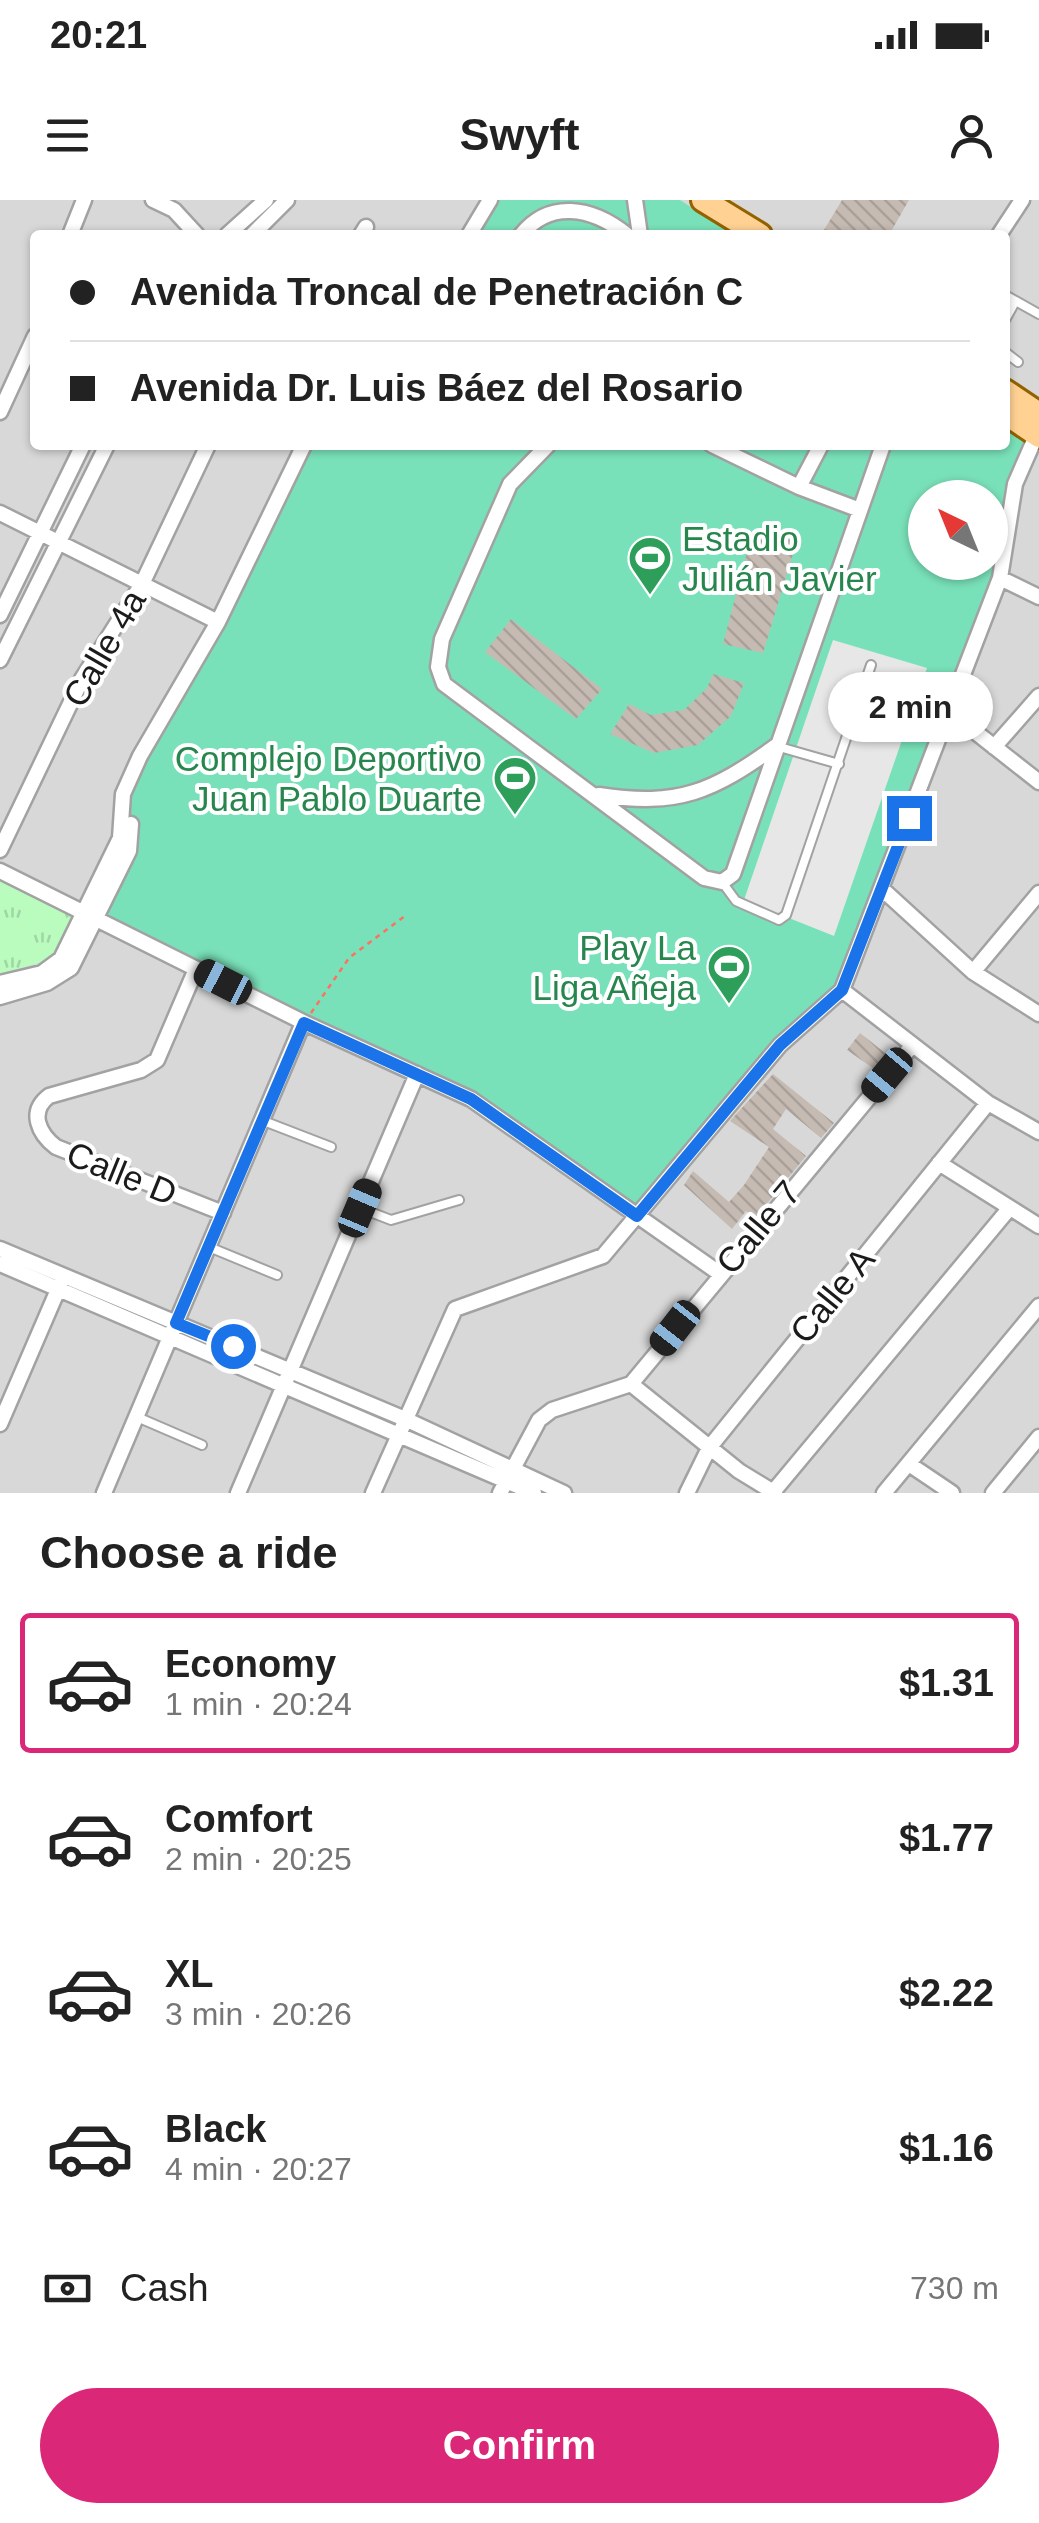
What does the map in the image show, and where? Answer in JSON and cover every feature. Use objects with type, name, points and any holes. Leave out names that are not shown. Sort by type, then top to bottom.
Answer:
[{"type":"main road","points":[[682,200],[727,230]]},
{"type":"main road","points":[[703,200],[752,230]]},
{"type":"main road","points":[[1010,397],[1038,428]]},
{"type":"main road","points":[[1010,415],[1038,428]]},
{"type":"street","points":[[72,230],[84,200]]},
{"type":"street","points":[[153,200],[174,210],[192,230]]},
{"type":"street","points":[[232,230],[266,200]]},
{"type":"street","points":[[257,230],[287,200]]},
{"type":"street","points":[[471,230],[490,200]]},
{"type":"street","points":[[524,230],[552,205],[568,200],[606,218],[620,230]]},
{"type":"street","points":[[635,200],[639,230]]},
{"type":"street","points":[[1002,230],[1022,200]]},
{"type":"street","points":[[0,412],[30,360]]},
{"type":"street","points":[[1008,528],[1015,484],[1038,428]]},
{"type":"street","points":[[0,615],[81,450]]},
{"type":"street","points":[[0,660],[105,450]]},
{"type":"street","name":"Calle 4a","points":[[0,850],[82,678],[142,584],[206,450]]},
{"type":"street","points":[[0,983],[42,973],[61,960],[129,850],[131,825],[124,794],[140,756],[218,622],[302,450]]},
{"type":"street","points":[[543,450],[510,484],[442,639],[438,666],[444,684],[598,795],[704,878],[722,882],[734,874],[881,450]]},
{"type":"street","points":[[722,450],[799,487],[860,510]]},
{"type":"street","points":[[799,487],[818,450]]},
{"type":"street","points":[[0,513],[218,622]]},
{"type":"street","points":[[373,1493],[456,1309],[603,1256],[780,1045],[842,990],[999,580]]},
{"type":"street","points":[[1004,580],[1039,596]]},
{"type":"street","points":[[994,747],[1039,696]]},
{"type":"street","points":[[950,712],[1039,782]]},
{"type":"street","points":[[598,795],[674,800],[714,788],[776,746]]},
{"type":"street","points":[[0,871],[304,1023],[471,1099],[719,1273]]},
{"type":"street","points":[[882,888],[973,972],[1039,1014]]},
{"type":"street","points":[[973,972],[1039,893]]},
{"type":"street","points":[[0,997],[47,983],[70,968],[89,914]]},
{"type":"street","name":"Calle D","points":[[196,969],[157,1060],[142,1070],[48,1096],[40,1102],[37,1117],[42,1136],[56,1147],[223,1213]]},
{"type":"street","points":[[842,990],[988,1102],[1039,1132]]},
{"type":"street","points":[[104,1493],[304,1023]]},
{"type":"street","name":"Calle 7","points":[[631,1384],[719,1273],[911,1046]]},
{"type":"street","points":[[238,1493],[417,1074]]},
{"type":"street","name":"Calle A","points":[[688,1493],[708,1448],[988,1102]]},
{"type":"street","points":[[939,1162],[1008,1210],[1039,1226]]},
{"type":"street","points":[[505,1480],[539,1420],[552,1410],[631,1384],[708,1448],[774,1493],[1008,1210]]},
{"type":"street","points":[[0,1249],[62,1281],[402,1425],[534,1493]]},
{"type":"street","points":[[0,1264],[62,1281]]},
{"type":"street","points":[[0,1424],[62,1281]]},
{"type":"street","points":[[884,1493],[1039,1306]]},
{"type":"street","points":[[993,1493],[1039,1438]]},
{"type":"street","points":[[909,1464],[952,1493]]},
{"type":"street","points":[[505,1480],[564,1493]]},
{"type":"lane","points":[[1010,298],[1039,314]]},
{"type":"lane","points":[[1010,311],[1015,302]]},
{"type":"lane","points":[[1010,356],[1018,362]]},
{"type":"lane","points":[[722,882],[750,909],[784,918],[871,665]]},
{"type":"lane","points":[[776,746],[839,764]]},
{"type":"lane","points":[[261,1120],[331,1148]]},
{"type":"lane","points":[[360,1208],[391,1220],[459,1200]]},
{"type":"lane","points":[[209,1247],[277,1275]]},
{"type":"lane","points":[[137,1416],[202,1445]]},
{"type":"path","points":[[304,1023],[349,958],[405,916]]},
{"type":"shaded area","points":[[0,200],[1039,200],[1039,1493],[0,1493]]},
{"type":"shaded area","points":[[833,640],[927,668],[834,936],[744,900]]},
{"type":"green space","points":[[489,200],[680,200],[726,230],[470,230]]},
{"type":"green space","name":"Complejo Deportivo Juan Pablo Duarte","points":[[1010,416],[1036,434],[1015,484],[1008,528],[1008,480],[908,480],[908,580],[999,580],[842,990],[780,1045],[637,1215],[471,1099],[84,912],[120,838],[123,794],[301,450],[1010,450]]},
{"type":"green space","points":[[0,879],[75,916],[53,959],[0,974]]},
{"type":"building","points":[[842,200],[909,200],[892,230],[824,230]]},
{"type":"building","points":[[752,533],[797,541],[763,653],[723,644]]},
{"type":"building","points":[[511,619],[602,689],[576,719],[485,652]]},
{"type":"building","points":[[713,674],[744,683],[731,716],[698,745],[654,753],[610,734],[629,704],[651,715],[684,710],[707,688]]},
{"type":"building","points":[[860,1033],[889,1056],[877,1071],[847,1050]]},
{"type":"building","points":[[773,1074],[834,1123],[821,1138],[786,1109],[773,1129],[806,1156],[755,1218],[746,1211],[732,1229],[684,1185],[693,1171],[729,1202],[744,1185],[769,1147],[730,1121]]},
{"type":"place","name":"Estadio Julián Javier","points":[[650,596]]},
{"type":"place","name":"Complejo Deportivo Juan Pablo Duarte","points":[[515,816]]},
{"type":"place","name":"Play La Liga Añeja","points":[[729,1005]]},
{"type":"route","points":[[233,1346],[176,1323],[304,1023],[471,1099],[637,1216],[780,1045],[842,990],[909,818]]}]
